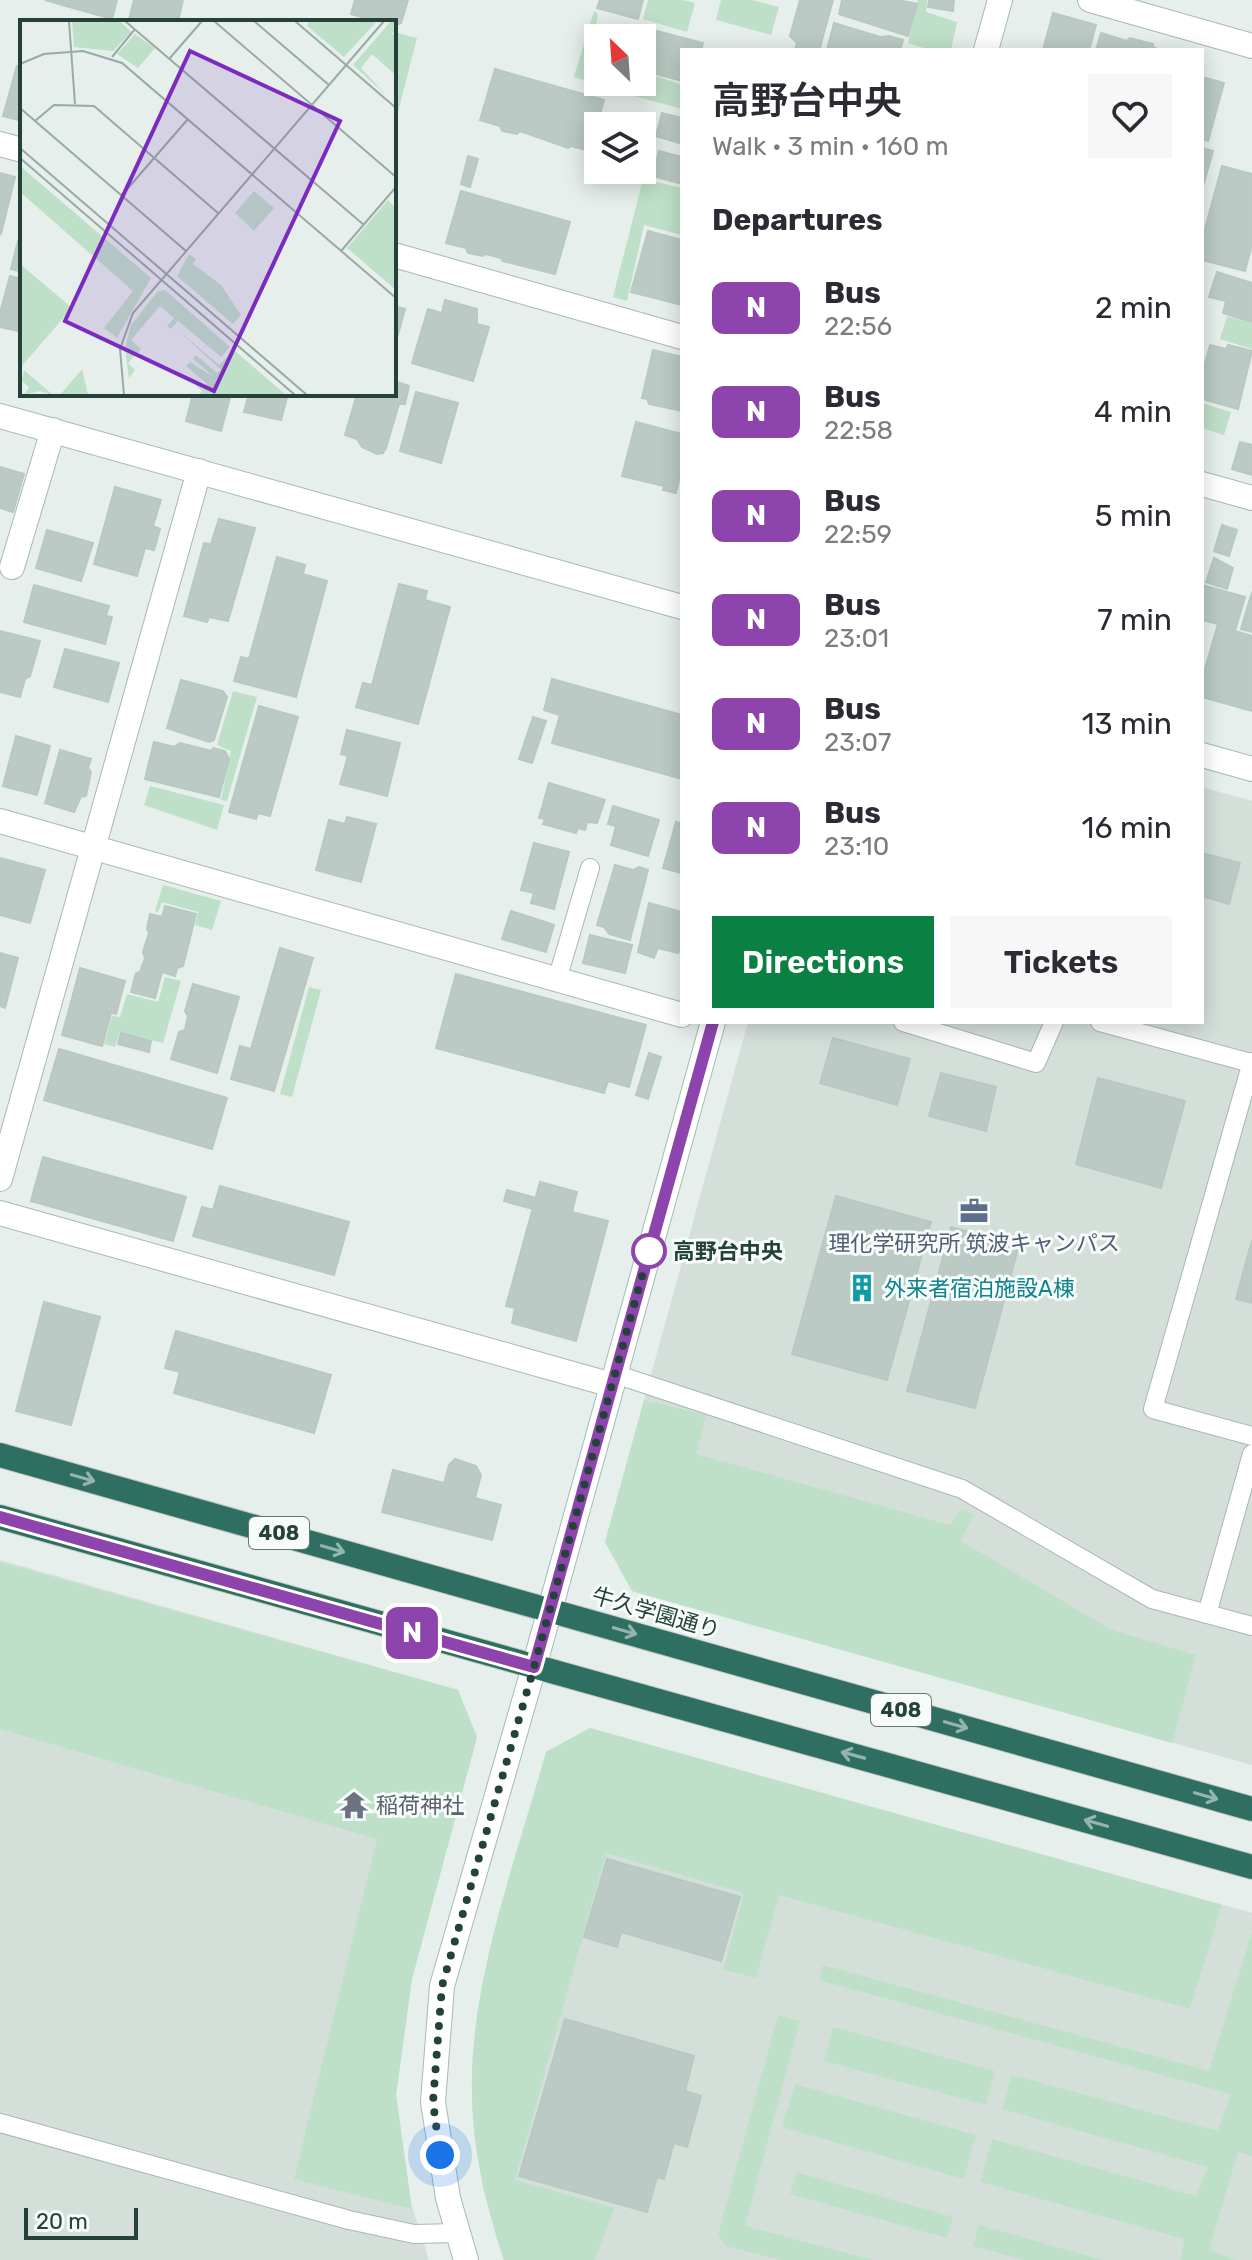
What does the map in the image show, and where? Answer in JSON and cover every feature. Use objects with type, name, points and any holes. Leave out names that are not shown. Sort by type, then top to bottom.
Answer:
[{"type":"highway","name":"牛久学園通り","points":[[0,1455],[1252,1809]]},
{"type":"highway","points":[[0,1517],[1252,1867]]},
{"type":"street","points":[[987,48],[1000,0]]},
{"type":"street","points":[[1090,0],[1252,46]]},
{"type":"street","points":[[0,144],[20,149]]},
{"type":"street","points":[[396,256],[680,336]]},
{"type":"street","points":[[0,416],[680,606]]},
{"type":"street","points":[[12,567],[53,430]]},
{"type":"street","points":[[0,1179],[199,471]]},
{"type":"street","points":[[1204,485],[1252,498]]},
{"type":"street","points":[[1204,756],[1252,769]]},
{"type":"street","points":[[0,821],[680,1014]]},
{"type":"street","points":[[466,2260],[440,2155],[433,2102],[442,1986],[614,1380],[710,1024]]},
{"type":"street","points":[[0,1213],[614,1380]]},
{"type":"lane","points":[[557,980],[590,868]]},
{"type":"lane","points":[[909,1024],[1036,1063],[1053,1024]]},
{"type":"lane","points":[[1108,1024],[1252,1062],[1153,1409],[1252,1436]]},
{"type":"lane","points":[[614,1380],[962,1489],[1152,1599],[1252,1626]]},
{"type":"lane","points":[[1207,1614],[1252,1454]]},
{"type":"lane","points":[[0,2123],[349,2220],[414,2234],[457,2233]]},
{"type":"shaded area","name":"理化学研究所 筑波キャンパス","points":[[1204,788],[1252,801],[1252,1765],[632,1591],[605,1542],[747,1024],[1204,1024]]},
{"type":"shaded area","points":[[0,1560],[458,1690],[477,1737],[412,1979],[396,2095],[411,2203],[429,2260],[0,2260]]},
{"type":"shaded area","points":[[590,1728],[1252,1913],[1252,2260],[504,2260],[483,2188],[474,2134],[472,2073],[478,2008],[491,1948],[546,1752]]},
{"type":"green space","points":[[648,0],[695,3],[687,32],[643,19]]},
{"type":"green space","points":[[721,0],[752,0],[779,7],[771,35],[716,20]]},
{"type":"green space","points":[[918,0],[927,0],[926,12],[957,22],[951,48],[924,48],[908,43]]},
{"type":"green space","points":[[594,11],[598,14],[596,24],[590,24]]},
{"type":"green space","points":[[396,33],[417,38],[396,120]]},
{"type":"green space","points":[[584,44],[584,80],[574,77]]},
{"type":"green space","points":[[656,76],[680,84],[680,108],[635,96],[656,96]]},
{"type":"green space","points":[[656,182],[680,188],[680,234],[644,225],[627,301],[613,297],[642,184]]},
{"type":"green space","points":[[1227,316],[1252,323],[1252,349],[1220,339]]},
{"type":"green space","points":[[1204,404],[1231,412],[1224,435],[1204,429]]},
{"type":"green space","points":[[233,691],[257,697],[227,801],[221,800],[231,751],[217,745]]},
{"type":"green space","points":[[150,786],[224,805],[217,830],[144,805]]},
{"type":"green space","points":[[163,885],[221,901],[212,930],[195,925],[198,912],[162,902],[158,912],[155,911]]},
{"type":"green space","points":[[165,977],[181,981],[163,1043],[120,1032],[115,1047],[104,1044],[112,1016],[120,1017],[127,994],[158,1002]]},
{"type":"green space","points":[[309,987],[321,990],[292,1097],[280,1094]]},
{"type":"green space","points":[[644,1400],[706,1415],[696,1454],[950,1525],[962,1509],[973,1515],[961,1541],[1112,1630],[1196,1655],[1172,1743],[632,1591],[605,1542]]},
{"type":"green space","points":[[0,1562],[458,1690],[477,1737],[412,1979],[396,2095],[412,2209],[294,2179],[377,1839],[0,1729]]},
{"type":"green space","points":[[590,1728],[1222,1905],[1190,2009],[779,1895],[756,1978],[723,1970],[744,1893],[606,1853],[515,2180],[614,2208],[595,2260],[504,2260],[490,2215],[473,2122],[472,2074],[480,1994],[499,1912],[546,1752]]},
{"type":"green space","points":[[1252,1932],[1252,2156],[1238,2152],[1209,2250],[1237,2260],[1181,2260],[1184,2239],[980,2182],[992,2139],[1196,2196],[1208,2167],[1002,2109],[1012,2075],[1218,2131],[1231,2094],[819,1980],[823,1965],[1209,2071]]},
{"type":"green space","points":[[778,2015],[800,2021],[745,2226],[873,2260],[781,2260],[726,2246],[718,2235]]},
{"type":"green space","points":[[833,2027],[995,2071],[986,2105],[824,2061]]},
{"type":"green space","points":[[795,2084],[976,2135],[964,2179],[782,2127]]},
{"type":"green space","points":[[796,2172],[953,2217],[947,2238],[790,2194]]},
{"type":"green space","points":[[979,2225],[1103,2260],[1023,2260],[973,2246]]},
{"type":"building","points":[[45,0],[117,0],[112,19]]},
{"type":"building","points":[[134,0],[183,0],[178,20],[163,17],[162,20],[129,19]]},
{"type":"building","points":[[355,0],[408,0],[401,23],[396,25],[396,20],[372,20],[351,14]]},
{"type":"building","points":[[600,0],[643,0],[638,19],[597,8]]},
{"type":"building","points":[[800,0],[833,0],[820,47],[796,48],[797,43],[790,36]]},
{"type":"building","points":[[842,0],[898,0],[917,4],[908,36],[839,14]]},
{"type":"building","points":[[929,0],[954,0],[953,11],[928,7]]},
{"type":"building","points":[[1053,13],[1096,25],[1090,48],[1044,48]]},
{"type":"building","points":[[834,23],[880,37],[903,40],[901,48],[828,48]]},
{"type":"building","points":[[656,31],[703,43],[702,48],[680,48],[680,80],[656,74]]},
{"type":"building","points":[[1101,33],[1127,41],[1130,38],[1153,44],[1154,48],[1097,48]]},
{"type":"building","points":[[17,66],[20,67],[20,120],[3,116]]},
{"type":"building","points":[[495,69],[604,100],[601,112],[584,112],[584,149],[568,148],[520,131],[517,134],[502,131],[500,126],[480,120]]},
{"type":"building","points":[[1204,78],[1224,83],[1208,141],[1204,140]]},
{"type":"building","points":[[662,113],[680,118],[680,143],[656,136]]},
{"type":"building","points":[[1204,149],[1213,151],[1204,183]]},
{"type":"building","points":[[659,151],[680,156],[680,183],[656,177]]},
{"type":"building","points":[[468,156],[478,159],[470,187],[461,184]]},
{"type":"building","points":[[1222,166],[1252,174],[1252,245],[1245,271],[1204,261],[1204,233]]},
{"type":"building","points":[[0,173],[15,177],[1,234],[0,233]]},
{"type":"building","points":[[461,191],[570,222],[555,274],[486,254],[468,253],[466,248],[446,243]]},
{"type":"building","points":[[648,231],[680,239],[680,304],[631,292]]},
{"type":"building","points":[[20,240],[20,271],[11,269]]},
{"type":"building","points":[[1217,272],[1252,283],[1252,322],[1223,313],[1226,301],[1209,297]]},
{"type":"building","points":[[10,276],[20,278],[20,332],[0,327],[0,313]]},
{"type":"building","points":[[445,300],[477,309],[477,324],[489,327],[473,381],[412,363],[428,309],[442,313]]},
{"type":"building","points":[[396,307],[405,309],[396,342]]},
{"type":"building","points":[[1210,345],[1226,349],[1228,345],[1252,351],[1238,409],[1204,400],[1204,367]]},
{"type":"building","points":[[653,350],[680,357],[680,411],[649,404],[647,399],[642,398]]},
{"type":"building","points":[[396,382],[409,386],[405,404],[399,404],[383,453],[377,454],[362,447],[357,439],[345,435],[356,396],[396,396]]},
{"type":"building","points":[[416,392],[458,403],[441,463],[400,451]]},
{"type":"building","points":[[192,396],[230,396],[221,431],[186,421]]},
{"type":"building","points":[[248,396],[287,396],[281,420],[244,412]]},
{"type":"building","points":[[636,422],[680,433],[680,476],[676,493],[663,490],[664,486],[622,476]]},
{"type":"building","points":[[1240,442],[1252,445],[1252,475],[1232,469]]},
{"type":"building","points":[[0,467],[24,474],[13,512],[0,508]]},
{"type":"building","points":[[115,487],[161,500],[153,526],[160,529],[154,550],[145,548],[137,576],[94,564]]},
{"type":"building","points":[[219,519],[255,528],[228,621],[209,617],[207,622],[184,616],[204,543],[211,544]]},
{"type":"building","points":[[1222,525],[1237,530],[1229,556],[1214,551]]},
{"type":"building","points":[[47,530],[93,543],[81,581],[36,568]]},
{"type":"building","points":[[277,557],[305,565],[303,574],[327,581],[296,697],[234,681],[241,657],[249,659]]},
{"type":"building","points":[[1214,558],[1233,568],[1227,589],[1206,582]]},
{"type":"building","points":[[399,584],[427,591],[425,600],[450,607],[418,724],[356,707],[363,683],[372,685]]},
{"type":"building","points":[[34,585],[109,606],[106,616],[112,617],[105,644],[24,622]]},
{"type":"building","points":[[1204,586],[1245,597],[1235,631],[1252,636],[1252,711],[1204,698],[1204,672],[1218,624],[1204,620]]},
{"type":"building","points":[[1252,592],[1252,632],[1241,629]]},
{"type":"building","points":[[0,631],[40,641],[20,697],[0,692]]},
{"type":"building","points":[[65,649],[119,663],[108,702],[54,687]]},
{"type":"building","points":[[552,679],[680,714],[680,778],[552,743],[560,715],[544,710]]},
{"type":"building","points":[[181,680],[223,691],[227,697],[214,740],[209,742],[167,728]]},
{"type":"building","points":[[259,706],[298,717],[270,816],[258,813],[256,819],[229,812]]},
{"type":"building","points":[[533,717],[546,721],[532,763],[519,759]]},
{"type":"building","points":[[347,730],[400,743],[387,796],[340,784],[348,756],[341,754]]},
{"type":"building","points":[[16,736],[50,746],[37,795],[3,786]]},
{"type":"building","points":[[154,742],[174,747],[180,743],[225,751],[229,759],[219,797],[145,779]]},
{"type":"building","points":[[60,750],[91,759],[86,796],[81,797],[74,812],[45,803]]},
{"type":"building","points":[[549,783],[605,800],[597,823],[587,822],[585,830],[578,828],[576,833],[543,824],[545,819],[539,818]]},
{"type":"building","points":[[613,806],[659,820],[648,856],[611,845],[616,826],[608,824]]},
{"type":"building","points":[[347,817],[376,824],[361,882],[316,870],[329,820],[345,824]]},
{"type":"building","points":[[676,822],[680,823],[680,873],[663,868]]},
{"type":"building","points":[[534,843],[569,852],[554,909],[531,903],[534,893],[521,890]]},
{"type":"building","points":[[1204,854],[1240,863],[1229,904],[1204,897]]},
{"type":"building","points":[[0,858],[45,870],[30,923],[0,915]]},
{"type":"building","points":[[615,865],[648,870],[630,940],[609,934],[604,927],[597,925]]},
{"type":"building","points":[[649,903],[680,911],[678,953],[658,948],[654,958],[638,952]]},
{"type":"building","points":[[165,906],[196,914],[183,966],[177,968],[175,976],[162,972],[155,998],[131,992],[136,973],[140,972],[145,958],[143,952],[149,933],[150,914],[162,917]]},
{"type":"building","points":[[511,911],[554,925],[546,952],[502,939]]},
{"type":"building","points":[[590,935],[632,945],[625,973],[583,963]]},
{"type":"building","points":[[280,948],[313,958],[274,1091],[231,1079],[240,1046],[251,1049]]},
{"type":"building","points":[[0,953],[18,958],[5,1008],[0,1006]]},
{"type":"building","points":[[80,968],[125,981],[116,1014],[71,1002]]},
{"type":"building","points":[[456,974],[646,1025],[629,1087],[608,1081],[604,1093],[436,1048]]},
{"type":"building","points":[[193,984],[239,997],[217,1073],[171,1059],[179,1032],[185,1030],[188,1016],[185,1011]]},
{"type":"building","points":[[71,1002],[111,1013],[102,1046],[62,1035]]},
{"type":"building","points":[[121,1033],[151,1041],[149,1052],[118,1044]]},
{"type":"building","points":[[833,1038],[910,1059],[897,1105],[820,1083]]},
{"type":"building","points":[[59,1049],[227,1098],[212,1149],[44,1100]]},
{"type":"building","points":[[649,1053],[661,1057],[648,1099],[636,1095]]},
{"type":"building","points":[[941,1073],[996,1087],[986,1131],[929,1116]]},
{"type":"building","points":[[1098,1078],[1185,1101],[1161,1188],[1076,1164]]},
{"type":"building","points":[[43,1157],[186,1197],[173,1241],[31,1201]]},
{"type":"building","points":[[540,1182],[577,1192],[572,1212],[608,1221],[576,1341],[512,1323],[515,1308],[506,1306]]},
{"type":"building","points":[[220,1186],[349,1222],[334,1275],[193,1236],[202,1207],[213,1210]]},
{"type":"building","points":[[507,1190],[536,1198],[533,1209],[504,1201]]},
{"type":"building","name":"外来者宿泊施設A棟","points":[[836,1196],[931,1222],[887,1380],[792,1354]]},
{"type":"building","points":[[951,1227],[1019,1245],[975,1408],[907,1391]]},
{"type":"building","points":[[1252,1240],[1252,1303],[1236,1299]]},
{"type":"building","points":[[44,1302],[100,1317],[71,1425],[16,1411]]},
{"type":"building","points":[[176,1331],[331,1375],[314,1433],[174,1393],[180,1372],[165,1368]]},
{"type":"building","points":[[455,1459],[476,1466],[481,1475],[475,1498],[501,1505],[492,1540],[382,1512],[393,1470],[444,1483],[449,1465]]},
{"type":"building","points":[[607,1859],[740,1897],[721,1961],[621,1932],[617,1947],[584,1937]]},
{"type":"building","points":[[565,2019],[694,2056],[685,2091],[701,2096],[687,2147],[674,2143],[664,2179],[657,2177],[647,2212],[519,2176]]},
{"type":"bus line","name":"N","points":[[0,1517],[534,1667],[712,1024]]},
{"type":"place","name":"理化学研究所 筑波キャンパス","points":[[974,1211]]},
{"type":"place","name":"高野台中央","points":[[649,1251]]},
{"type":"place","name":"外来者宿泊施設A棟","points":[[862,1288]]},
{"type":"place","name":"稲荷神社","points":[[354,1805]]},
{"type":"route","points":[[440,2155],[433,2102],[442,1986],[649,1251]]}]
